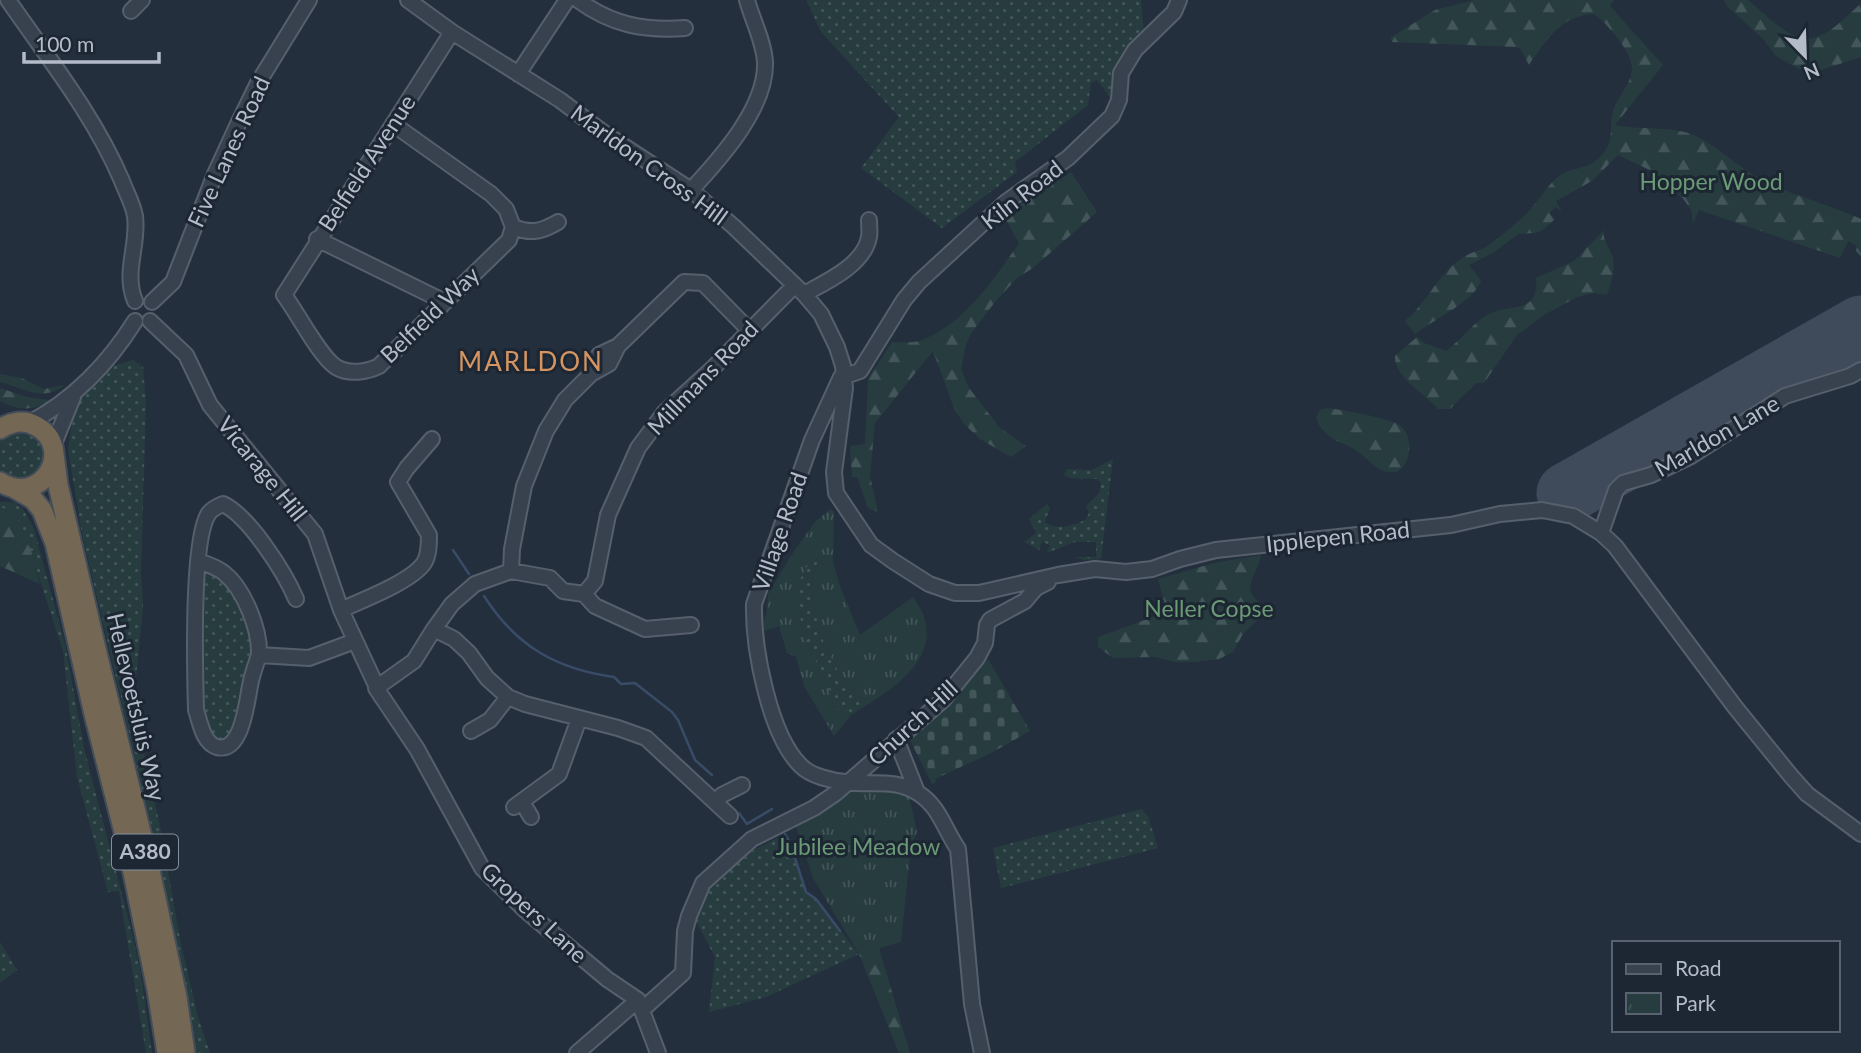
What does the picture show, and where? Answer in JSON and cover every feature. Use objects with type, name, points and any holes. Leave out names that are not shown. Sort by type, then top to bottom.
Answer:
[{"type":"highway","points":[[0,411],[42,430],[53,450],[50,471],[45,478],[30,487],[6,487]]},
{"type":"highway","points":[[0,429],[11,424],[27,423]]},
{"type":"highway","name":"Hellevoetsluis Way","points":[[53,450],[58,485],[148,861],[177,997],[185,1053]]},
{"type":"highway","name":"Hellevoetsluis Way","points":[[6,487],[33,499],[42,510],[55,543],[131,860],[167,1053]]},
{"type":"street","points":[[8,0],[69,87],[114,163],[135,216],[129,273],[135,300],[130,311],[135,321],[143,324],[150,321],[155,313],[152,302],[146,299],[135,300]]},
{"type":"street","name":"Five Lanes Road","points":[[152,302],[173,282],[215,174],[238,124],[258,83],[309,0]]},
{"type":"street","name":"Marldon Cross Hill","points":[[408,0],[691,190],[733,226],[821,314],[837,347],[843,373]]},
{"type":"street","points":[[518,74],[567,0]]},
{"type":"street","points":[[578,0],[609,20],[666,29],[685,27]]},
{"type":"street","points":[[691,190],[737,136],[761,88],[765,62],[747,0]]},
{"type":"street","name":"Kiln Road","points":[[843,373],[860,371],[904,300],[919,282],[1006,202],[1068,158],[1112,116],[1119,100],[1121,73],[1135,50],[1174,12],[1179,0]]},
{"type":"street","name":"Belfield Avenue","points":[[284,295],[317,239],[452,32]]},
{"type":"street","points":[[393,124],[491,194],[506,209],[513,227],[533,232],[542,231],[558,222]]},
{"type":"street","name":"Millmans Road","points":[[584,594],[595,581],[608,516],[638,448],[664,413],[749,330],[799,290],[829,280],[853,263],[863,252],[869,238],[869,220]]},
{"type":"street","name":"Belfield Way","points":[[284,295],[335,367],[361,372],[379,366],[509,240],[513,227]]},
{"type":"street","points":[[317,239],[445,302]]},
{"type":"street","points":[[512,571],[517,517],[534,457],[565,400],[591,373],[599,355],[618,346],[684,282],[703,283],[749,330]]},
{"type":"street","points":[[27,423],[48,413],[73,395],[124,338],[135,321]]},
{"type":"street","name":"Vicarage Hill","points":[[150,321],[186,355],[210,405],[315,534],[341,610],[376,688]]},
{"type":"street","name":"Marldon Lane","points":[[1601,533],[1616,490],[1623,484],[1651,475],[1691,456],[1786,396],[1861,370]]},
{"type":"street","name":"Ipplepen Road","points":[[843,373],[845,388],[834,471],[836,493],[871,545],[929,584],[955,593],[979,593],[1095,569],[1126,572],[1152,569],[1216,550],[1451,525],[1500,514],[1542,510],[1573,516],[1601,533],[1635,570],[1735,707],[1807,794],[1861,834]]},
{"type":"street","name":"Village Road","points":[[843,373],[811,440],[754,604],[754,625],[761,669],[784,743],[801,767],[822,777],[847,783],[886,782],[901,784],[917,792]]},
{"type":"street","points":[[53,450],[73,395]]},
{"type":"street","points":[[341,610],[393,585],[425,562],[429,535],[398,482],[432,439]]},
{"type":"street","points":[[198,561],[226,575],[254,621],[258,637],[259,655],[242,726],[235,740],[226,747],[215,747],[201,728],[196,710],[195,668],[198,561],[200,541],[206,519],[215,507],[223,504],[234,509],[271,556],[296,599]]},
{"type":"street","points":[[392,714],[376,688],[401,673],[414,661],[452,604],[475,584],[512,571],[550,578],[564,591],[584,594],[595,606],[645,629],[691,625]]},
{"type":"street","name":"Church Hill","points":[[577,1053],[683,973],[685,931],[703,883],[752,839],[814,808],[847,783],[943,700],[985,643],[990,620],[1025,601],[1036,588],[1058,575]]},
{"type":"street","points":[[433,629],[454,639],[508,697],[525,705],[618,728],[646,738],[730,816]]},
{"type":"street","points":[[259,655],[309,658],[352,637]]},
{"type":"street","name":"Gropers Lane","points":[[376,688],[417,749],[482,868],[525,910],[640,1005]]},
{"type":"street","points":[[475,724],[490,720],[508,697]]},
{"type":"street","points":[[531,817],[518,804],[559,775],[579,719]]},
{"type":"street","points":[[896,740],[917,792],[937,809],[958,849],[972,1004],[982,1053]]},
{"type":"street","points":[[716,802],[722,795],[742,785]]},
{"type":"street","points":[[640,1005],[659,1053]]},
{"type":"green space","points":[[806,0],[1141,0],[1144,34],[1115,76],[1111,99],[1097,80],[1091,83],[1088,105],[1015,162],[1017,172],[942,228],[861,168],[899,117],[821,32]]},
{"type":"green space","name":"Hopper Wood","points":[[1475,0],[1614,0],[1610,6],[1663,65],[1615,125],[1692,134],[1760,179],[1861,219],[1861,256],[1856,251],[1857,246],[1848,241],[1840,258],[1699,210],[1693,223],[1691,210],[1682,197],[1669,189],[1656,173],[1618,155],[1592,181],[1556,201],[1562,212],[1556,207],[1549,213],[1555,219],[1541,231],[1518,234],[1493,253],[1469,265],[1481,280],[1478,288],[1463,302],[1415,334],[1405,321],[1453,265],[1465,256],[1486,247],[1510,228],[1528,212],[1559,176],[1589,165],[1605,151],[1616,103],[1632,71],[1624,48],[1606,24],[1594,14],[1572,19],[1555,30],[1529,65],[1517,47],[1392,42],[1390,38],[1435,10]]},
{"type":"green space","points":[[1724,0],[1748,0],[1780,27],[1792,35],[1804,38],[1815,37],[1828,31],[1861,3],[1861,57],[1818,71],[1797,68],[1776,56]]},
{"type":"green space","points":[[1071,172],[1097,212],[1033,268],[1017,278],[995,302],[972,332],[966,344],[961,369],[969,388],[1000,428],[1026,446],[1011,457],[980,439],[964,424],[954,408],[933,351],[875,423],[870,476],[878,512],[868,508],[857,477],[852,477],[850,446],[865,444],[868,379],[892,342],[920,341],[951,324],[977,300],[1019,243],[1003,215]]},
{"type":"green space","points":[[1604,230],[1604,238],[1613,263],[1607,295],[1594,293],[1577,297],[1544,315],[1517,335],[1484,383],[1476,383],[1450,409],[1438,409],[1399,371],[1395,356],[1417,337],[1424,343],[1446,351],[1484,317],[1528,303],[1536,290],[1536,278],[1574,261]]},
{"type":"green space","points":[[133,360],[143,367],[146,403],[141,572],[143,607],[135,689],[147,771],[159,821],[181,944],[198,1017],[210,1053],[194,1053],[182,968],[82,534],[68,450],[72,422],[79,400],[112,366]]},
{"type":"green space","points":[[0,374],[22,378],[44,389],[65,385],[40,394],[0,382]]},
{"type":"green space","points":[[0,388],[27,397],[48,400],[48,403],[30,408],[12,406],[0,401]]},
{"type":"green space","points":[[1327,408],[1377,417],[1401,426],[1409,440],[1405,464],[1393,472],[1384,471],[1357,451],[1329,436],[1316,418],[1320,410]]},
{"type":"green space","points":[[0,430],[33,430],[44,450],[43,461],[37,471],[22,479],[0,474]]},
{"type":"green space","points":[[1113,459],[1101,559],[1084,560],[1075,557],[1096,557],[1096,542],[1075,542],[1047,553],[1050,545],[1042,542],[1039,550],[1024,542],[1036,533],[1029,519],[1047,504],[1050,508],[1045,522],[1049,525],[1065,526],[1086,519],[1089,513],[1086,506],[1099,493],[1101,483],[1098,479],[1069,478],[1064,475],[1067,469],[1092,470]]},
{"type":"green space","points":[[0,502],[14,502],[23,509],[34,529],[66,648],[84,748],[132,933],[141,974],[152,1053],[146,1053],[119,891],[108,892],[77,777],[63,651],[24,532],[13,514],[0,507]]},
{"type":"green space","points":[[0,507],[9,511],[23,528],[40,584],[0,566]]},
{"type":"green space","points":[[830,509],[834,512],[833,562],[860,635],[913,597],[923,614],[927,631],[921,656],[895,686],[873,701],[849,694],[822,638],[811,587],[818,560],[811,559],[797,585],[796,595],[803,634],[830,691],[833,705],[839,712],[851,715],[834,736],[804,686],[796,657],[787,653],[779,626],[764,631],[761,629],[767,612],[768,594],[815,522]]},
{"type":"green space","name":"Neller Copse","points":[[1261,555],[1250,587],[1261,610],[1257,620],[1243,634],[1233,652],[1219,659],[1175,662],[1155,657],[1113,658],[1098,647],[1098,637],[1167,612],[1158,579],[1214,563]]},
{"type":"green space","points":[[811,558],[818,560],[811,587],[822,638],[849,694],[873,701],[851,715],[839,712],[833,705],[830,691],[803,635],[796,595],[797,585]]},
{"type":"green space","points":[[209,570],[222,579],[241,604],[252,642],[249,684],[244,705],[229,742],[214,740],[201,711],[202,574]]},
{"type":"green space","points":[[985,654],[1030,731],[935,779],[936,782],[932,784],[906,732]]},
{"type":"green space","name":"Jubilee Meadow","points":[[858,787],[908,791],[917,832],[911,845],[901,942],[859,954],[813,878],[796,826],[840,795]]},
{"type":"green space","points":[[1142,809],[1148,816],[1158,848],[1001,888],[993,848]]},
{"type":"green space","points":[[785,834],[806,892],[816,899],[859,954],[766,997],[709,1012],[715,957],[692,914],[707,889],[754,850]]},
{"type":"green space","points":[[0,942],[17,970],[0,983]]},
{"type":"green space","points":[[879,948],[910,1053],[899,1053],[859,954]]},
{"type":"waterway","points":[[453,550],[469,574]]},
{"type":"waterway","points":[[484,596],[510,629],[539,652],[574,668],[614,677],[621,684],[635,683],[672,712],[695,760],[712,775]]},
{"type":"waterway","points":[[739,813],[747,824],[772,809]]},
{"type":"waterway","points":[[785,834],[806,892],[816,899],[840,931]]},
{"type":"runway","points":[[1567,493],[1861,326]]},
{"type":"district","name":"MARLDON","points":[[531,362]]}]
